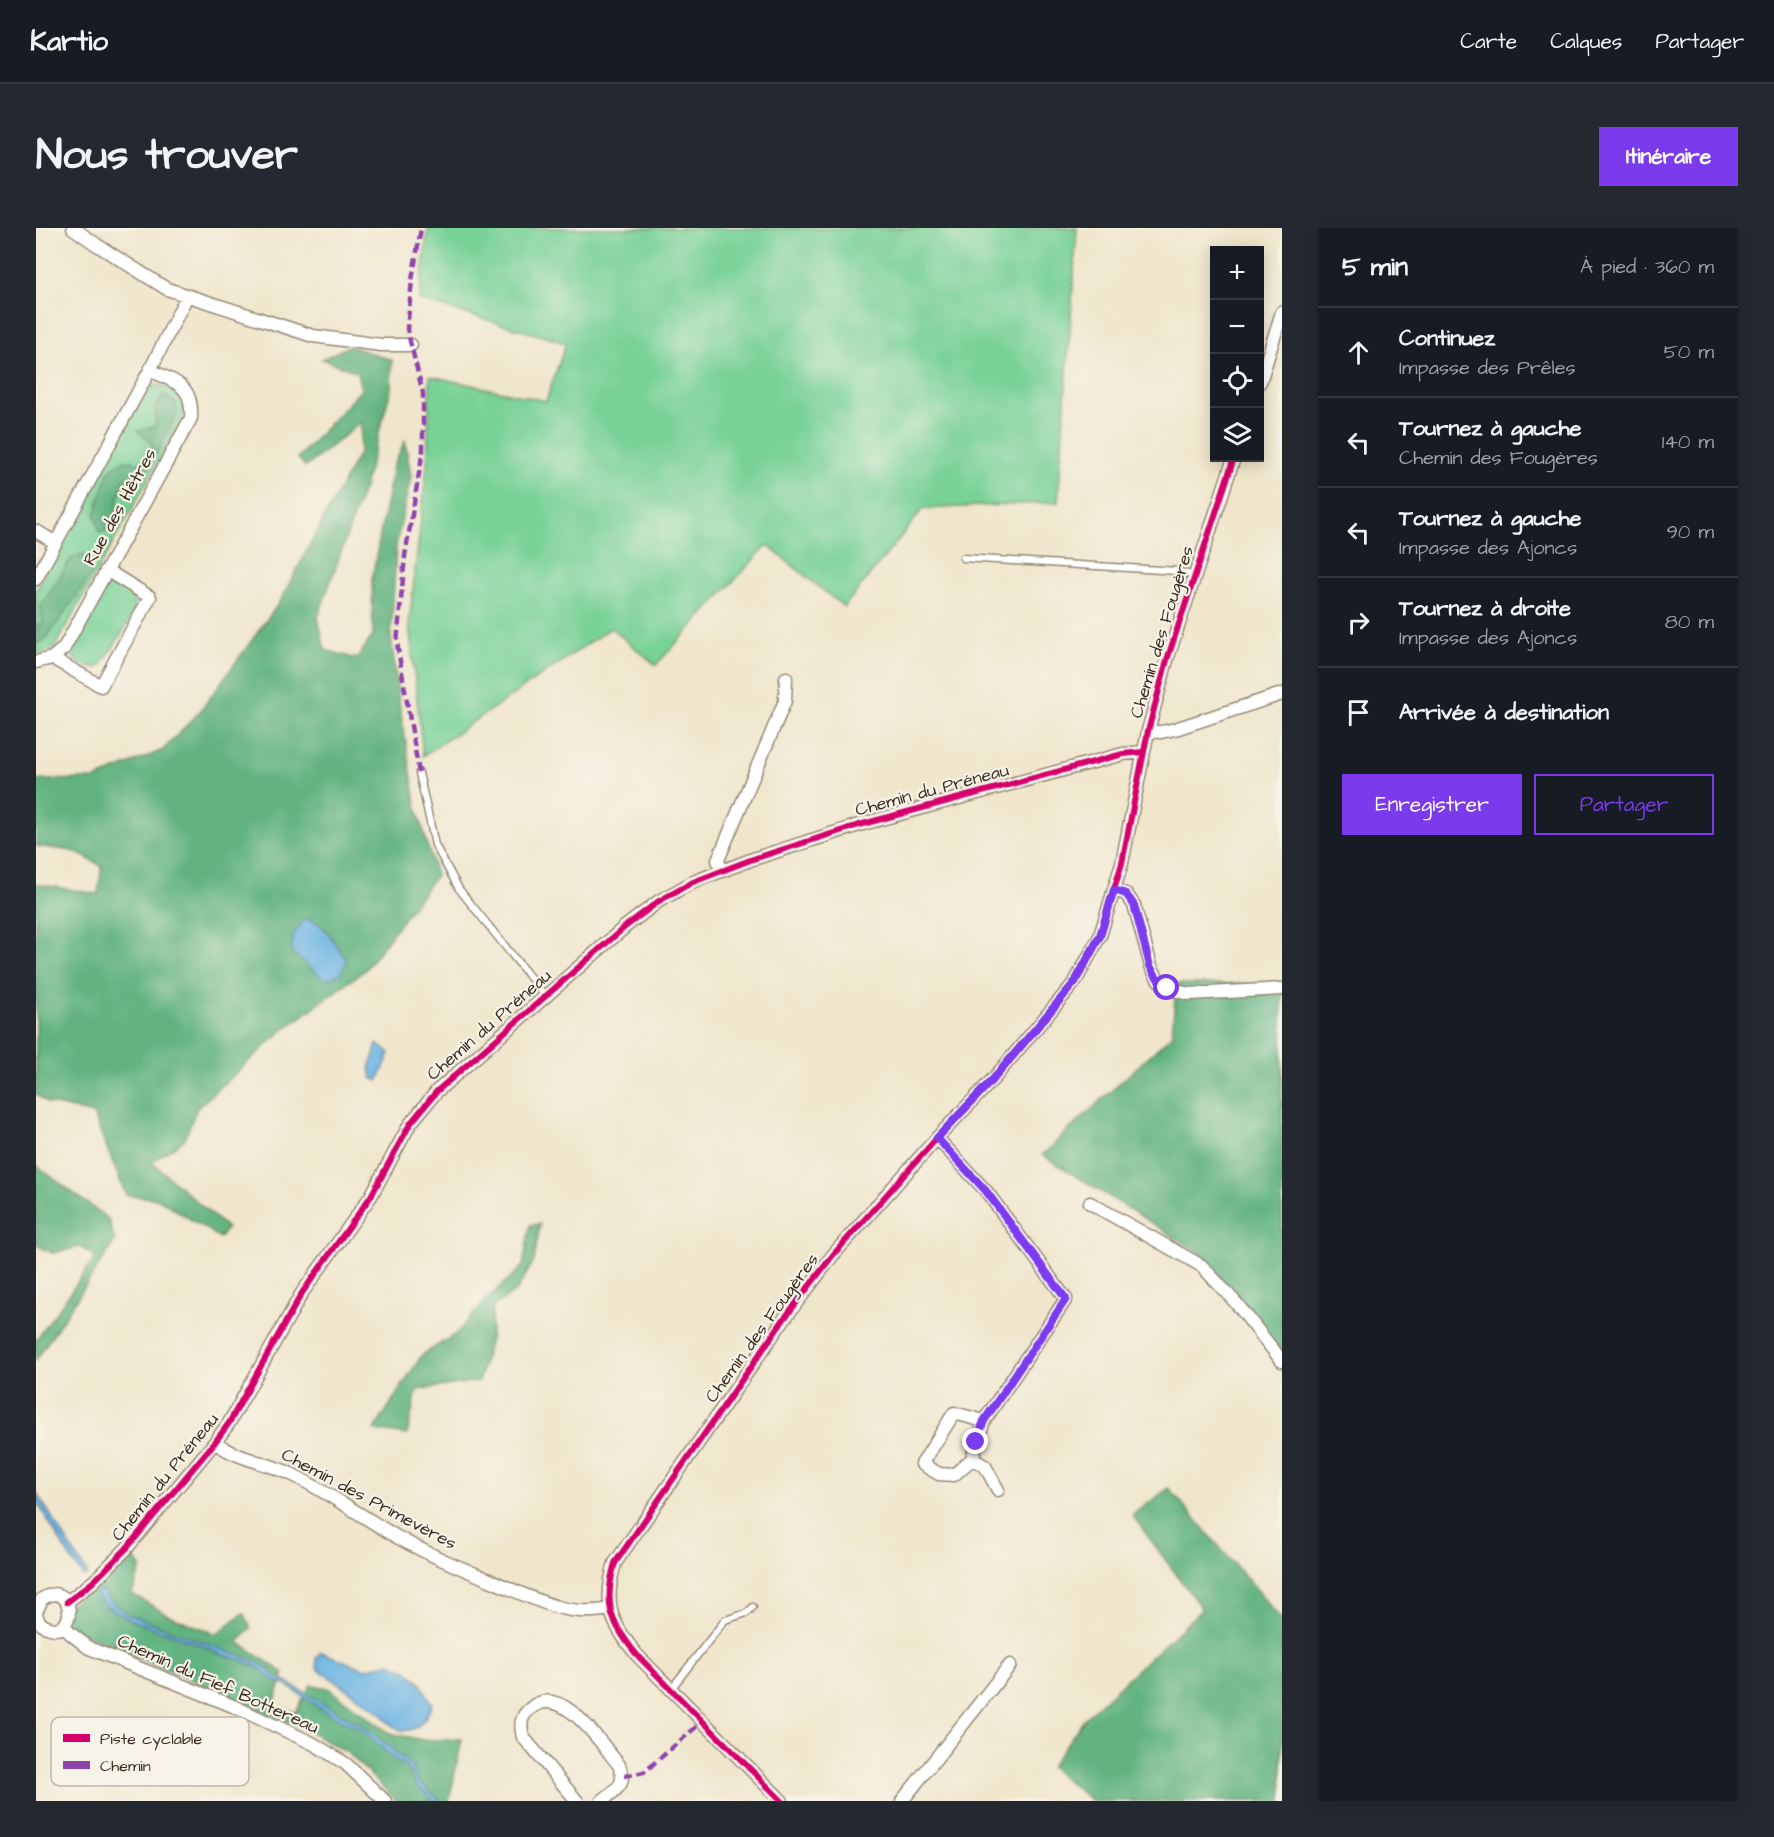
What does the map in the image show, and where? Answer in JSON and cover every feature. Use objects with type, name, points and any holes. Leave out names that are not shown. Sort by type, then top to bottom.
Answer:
[{"type":"street","points":[[73,228],[167,289],[187,296],[313,336],[381,345],[411,345]]},
{"type":"street","points":[[36,579],[150,370],[187,296]]},
{"type":"street","points":[[1264,369],[1282,312]]},
{"type":"street","name":"Rue des Hêtres","points":[[52,658],[64,648],[191,418],[192,404],[188,393],[179,385],[150,370]]},
{"type":"street","name":"Chemin des Fougères","points":[[782,1801],[625,1640],[610,1609],[608,1595],[609,1582],[615,1563],[770,1339],[833,1255],[937,1138],[995,1077],[1075,982],[1100,936],[1114,890],[1122,863],[1143,752],[1167,660],[1233,462]]},
{"type":"street","points":[[36,531],[56,543]]},
{"type":"street","points":[[36,662],[52,658],[101,686],[150,597],[106,570]]},
{"type":"street","points":[[721,871],[718,861],[784,701],[786,678]]},
{"type":"street","points":[[1148,731],[1161,732],[1175,729],[1282,694]]},
{"type":"street","name":"Chemin du Préneau","points":[[67,1602],[93,1582],[126,1549],[229,1423],[302,1293],[371,1196],[410,1124],[437,1091],[626,926],[659,901],[693,882],[721,871],[859,825],[1123,754],[1143,752]]},
{"type":"street","points":[[1114,890],[1126,894],[1134,905],[1150,966],[1167,988],[1188,994],[1282,989]]},
{"type":"street","points":[[937,1138],[986,1191],[1066,1299],[984,1421],[972,1459],[954,1475],[939,1474],[922,1464],[954,1413],[984,1421]]},
{"type":"street","points":[[1090,1203],[1202,1266],[1237,1304],[1282,1361]]},
{"type":"street","name":"Chemin des Primevères","points":[[215,1442],[236,1455],[285,1471],[313,1485],[399,1537],[458,1567],[530,1598],[573,1612],[610,1609]]},
{"type":"street","points":[[972,1459],[985,1466],[998,1490]]},
{"type":"street","points":[[52,1594],[58,1595],[67,1602],[70,1612],[63,1626],[48,1628],[43,1625],[36,1611],[42,1599],[52,1594]]},
{"type":"street","name":"Chemin du Fief Bottereau","points":[[63,1626],[89,1648],[233,1706],[314,1744],[346,1764],[385,1801]]},
{"type":"street","points":[[902,1801],[1010,1665]]},
{"type":"street","points":[[577,1801],[523,1737],[520,1724],[525,1712],[538,1702],[554,1701],[573,1712],[619,1766],[624,1776],[621,1785],[602,1801]]},
{"type":"lane","points":[[963,558],[1178,571],[1194,576]]},
{"type":"lane","points":[[419,773],[435,845],[459,889],[545,996]]},
{"type":"lane","points":[[671,1689],[725,1620],[747,1613],[753,1608]]},
{"type":"green space","points":[[428,228],[1077,228],[1058,502],[923,509],[844,607],[767,545],[656,665],[611,628],[423,756],[409,624],[427,466],[430,376],[546,401],[566,343],[419,300]]},
{"type":"green space","points":[[349,346],[392,360],[391,389],[364,487],[318,617],[325,650],[357,659],[373,635],[372,579],[393,466],[405,441],[411,476],[396,546],[391,637],[399,702],[417,808],[436,875],[365,970],[282,1031],[197,1108],[184,1140],[152,1162],[227,1228],[220,1238],[159,1199],[126,1195],[93,1114],[48,1103],[36,1094],[36,884],[98,894],[102,866],[73,851],[36,846],[36,780],[95,779],[163,750],[201,710],[279,603],[360,451],[361,422],[306,467],[298,458],[361,390],[357,372],[322,359]]},
{"type":"green space","points":[[156,385],[172,388],[184,400],[182,419],[54,649],[36,655],[36,590],[144,390]]},
{"type":"green space","points":[[163,394],[176,403],[177,414],[146,474],[123,480],[111,528],[100,533],[95,515],[109,471],[123,461],[146,462],[152,443],[138,431],[156,426],[155,408]]},
{"type":"green space","points":[[82,554],[90,559],[92,574],[45,640],[36,644],[36,626],[43,623],[41,606],[71,559]]},
{"type":"green space","points":[[114,584],[122,587],[132,597],[134,611],[132,616],[102,664],[97,668],[80,664],[71,655],[70,647],[105,585]]},
{"type":"green space","points":[[1176,984],[1282,984],[1282,1354],[1200,1253],[1042,1155],[1172,1035]]},
{"type":"green space","points":[[36,1165],[108,1219],[115,1241],[36,1360],[36,1340],[96,1257],[80,1247],[52,1253],[36,1245]]},
{"type":"green space","points":[[540,1224],[534,1261],[517,1290],[493,1307],[490,1339],[479,1381],[417,1390],[407,1435],[374,1430],[422,1355],[456,1334],[487,1299],[523,1266],[530,1225]]},
{"type":"green space","points":[[1169,1488],[1282,1620],[1282,1779],[1279,1782],[1282,1783],[1282,1801],[1092,1801],[1050,1767],[1085,1718],[1202,1609],[1132,1515]]},
{"type":"green space","points":[[134,1558],[141,1567],[132,1594],[168,1615],[216,1634],[244,1613],[251,1628],[238,1642],[284,1673],[273,1708],[296,1712],[311,1685],[328,1688],[389,1733],[423,1740],[462,1739],[449,1801],[397,1801],[348,1753],[309,1731],[61,1624],[58,1613]]},
{"type":"water","points":[[304,919],[318,923],[334,941],[347,961],[340,974],[325,980],[291,952],[294,933]]},
{"type":"water","points":[[377,1044],[390,1053],[378,1081],[372,1078],[370,1068]]},
{"type":"water","points":[[36,1492],[88,1574],[84,1577],[36,1500]]},
{"type":"water","points":[[102,1590],[109,1600],[130,1615],[255,1661],[268,1668],[274,1675],[368,1729],[411,1765],[420,1783],[441,1801],[434,1801],[416,1786],[405,1766],[363,1731],[321,1709],[286,1685],[274,1681],[261,1669],[133,1621],[107,1607],[95,1592]]},
{"type":"water","points":[[321,1652],[365,1669],[389,1663],[408,1671],[421,1684],[432,1703],[428,1713],[423,1721],[411,1730],[396,1728],[382,1714],[317,1668],[316,1658]]},
{"type":"marked path","points":[[419,773],[397,643],[405,556],[423,450],[423,393],[407,329],[421,228]]},
{"type":"marked path","points":[[624,1776],[644,1772],[703,1721]]},
{"type":"cycle path","points":[[782,1801],[637,1655],[620,1632],[611,1612],[610,1601],[611,1577],[615,1563],[784,1319],[833,1255],[937,1138],[995,1077],[1075,982],[1100,936],[1122,863],[1148,731],[1167,660],[1233,462]]},
{"type":"cycle path","points":[[67,1602],[93,1582],[126,1549],[229,1423],[302,1293],[371,1196],[410,1124],[437,1091],[626,926],[659,901],[693,882],[753,859],[859,825],[1123,754],[1143,752]]},
{"type":"route","points":[[976,1442],[984,1421],[1066,1299],[986,1191],[937,1138],[995,1077],[1075,982],[1100,936],[1114,890],[1126,894],[1134,905],[1150,966],[1167,988]]}]
